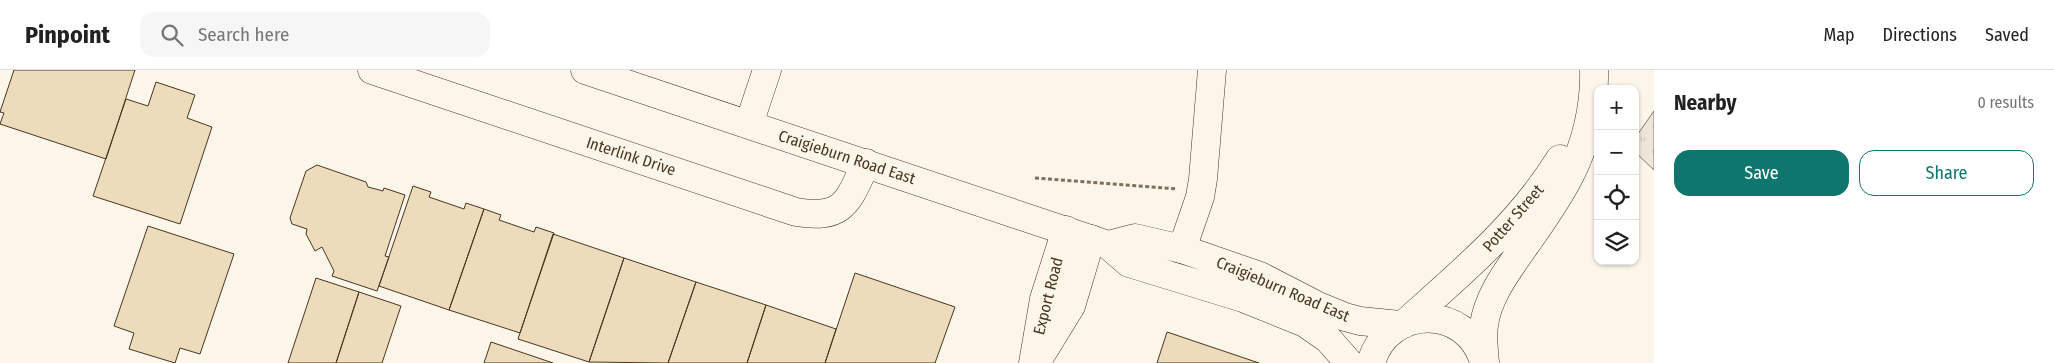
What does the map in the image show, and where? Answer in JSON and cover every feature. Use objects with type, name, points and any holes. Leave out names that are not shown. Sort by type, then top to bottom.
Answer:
[{"type":"main road","name":"Interlink Drive","points":[[372,70],[796,212],[816,215],[834,212],[850,197],[866,163]]},
{"type":"main road","name":"Craigieburn Road East","points":[[585,70],[1100,242],[1128,263],[1243,298],[1300,320],[1328,339],[1353,362]]},
{"type":"main road","points":[[749,124],[767,70]]},
{"type":"main road","points":[[1182,250],[1200,197],[1204,179],[1212,70]]},
{"type":"main road","name":"Potter Street","points":[[1353,362],[1402,325],[1486,251],[1524,210],[1567,148],[1594,80]]},
{"type":"main road","name":"Potter Street","points":[[1484,363],[1483,332],[1488,308],[1508,272],[1570,176],[1585,136],[1594,80]]},
{"type":"main road","name":"Export Road","points":[[1035,363],[1044,299],[1066,230]]},
{"type":"main road","name":"Craigieburn Road East","points":[[1100,242],[1135,238],[1182,250],[1260,276],[1337,314],[1360,321],[1402,325]]},
{"type":"main road","name":"Export Road","points":[[1035,363],[1071,306],[1100,242]]},
{"type":"main road","points":[[1402,325],[1414,320],[1428,318],[1452,324],[1467,334],[1477,344],[1484,363]]},
{"type":"path","points":[[1035,178],[1178,189],[1181,181]]},
{"type":"green space","points":[[1654,111],[1654,170],[1639,156],[1639,132]]},
{"type":"building","points":[[14,70],[135,70],[106,159],[0,124],[4,113],[0,112]]},
{"type":"building","points":[[156,82],[195,95],[187,118],[212,127],[180,224],[93,196],[126,99],[148,106]]},
{"type":"building","points":[[317,165],[366,182],[368,187],[383,191],[384,188],[405,195],[385,256],[389,257],[377,291],[332,276],[334,271],[322,247],[315,251],[306,234],[307,229],[292,224],[290,218],[306,171]]},
{"type":"building","points":[[413,186],[431,192],[429,197],[464,209],[466,203],[484,209],[449,310],[379,286]]},
{"type":"building","points":[[484,209],[501,215],[499,220],[534,232],[536,227],[554,233],[520,333],[449,310]]},
{"type":"building","points":[[148,226],[234,254],[200,354],[180,348],[175,363],[129,349],[134,333],[114,326]]},
{"type":"building","points":[[553,234],[624,258],[589,362],[518,339]]},
{"type":"building","points":[[624,258],[696,282],[668,363],[589,362]]},
{"type":"building","points":[[855,273],[955,307],[935,363],[825,363]]},
{"type":"building","points":[[316,278],[359,292],[336,363],[288,363]]},
{"type":"building","points":[[696,282],[766,305],[747,363],[668,363]]},
{"type":"building","points":[[359,292],[401,306],[382,363],[336,363]]},
{"type":"building","points":[[766,305],[836,329],[825,363],[747,363]]},
{"type":"building","points":[[1167,332],[1259,363],[1157,363]]},
{"type":"building","points":[[491,342],[553,363],[484,363]]}]
